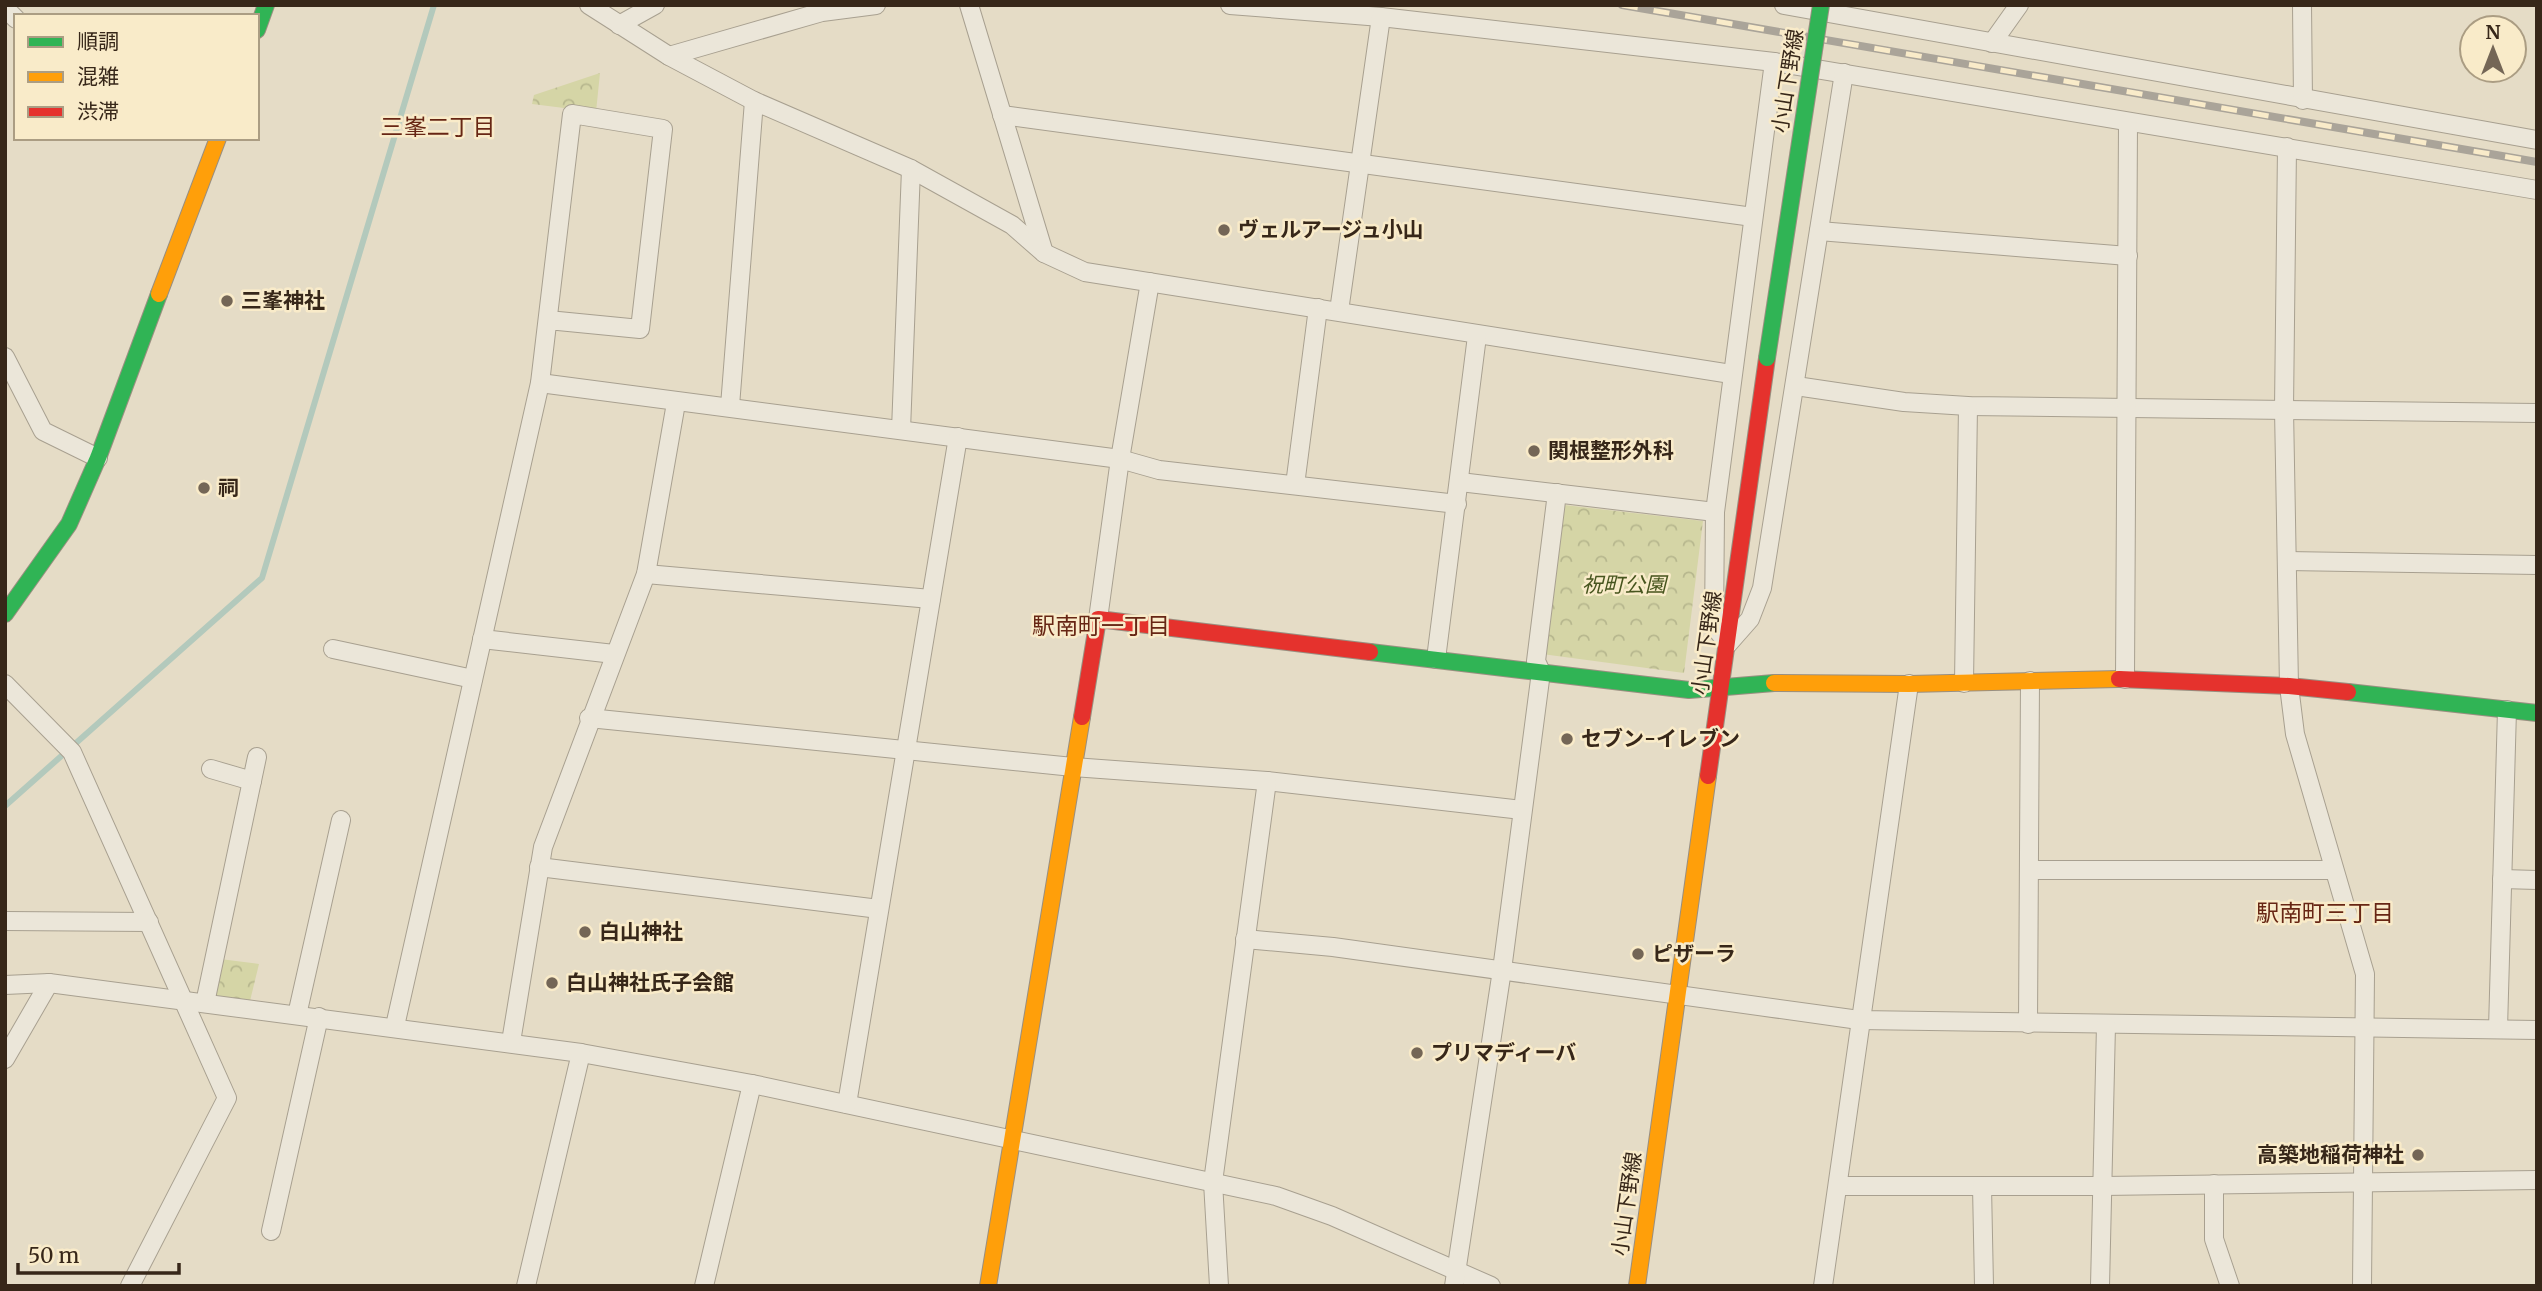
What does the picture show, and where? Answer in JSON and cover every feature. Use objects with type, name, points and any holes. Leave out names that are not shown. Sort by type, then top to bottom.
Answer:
[{"type":"street","points":[[259,24],[266,5]]},
{"type":"street","points":[[589,5],[669,56],[754,101],[911,169],[1012,225],[1044,253],[1085,272],[1731,374]]},
{"type":"street","points":[[619,24],[655,5]]},
{"type":"street","points":[[669,56],[822,12],[876,5]]},
{"type":"street","points":[[968,5],[1044,253]]},
{"type":"street","points":[[1230,5],[1381,17],[1774,62],[2537,190]]},
{"type":"street","points":[[1784,5],[1861,11],[1992,43],[2303,100],[2536,137]]},
{"type":"street","name":"小山下野線","points":[[1637,1286],[1767,358],[1821,5]]},
{"type":"street","points":[[1992,43],[2019,5]]},
{"type":"street","points":[[2302,5],[2303,100]]},
{"type":"street","points":[[1339,311],[1381,17]]},
{"type":"street","points":[[1774,62],[1714,512],[1714,626],[1728,644],[1750,619],[1762,588],[1844,73]]},
{"type":"street","points":[[730,406],[754,101]]},
{"type":"street","points":[[395,1026],[540,383],[572,114],[663,129],[640,328],[548,320]]},
{"type":"street","points":[[1002,115],[1753,216]]},
{"type":"street","points":[[2125,679],[2128,122]]},
{"type":"street","points":[[5,614],[69,524],[98,458],[217,142]]},
{"type":"street","points":[[2287,147],[2284,409],[2289,685],[2295,734],[2365,974],[2367,1026],[2362,1286]]},
{"type":"street","points":[[901,430],[911,169]]},
{"type":"street","points":[[1819,231],[2127,256]]},
{"type":"street","points":[[988,1286],[1098,619],[1120,459],[1150,282]]},
{"type":"street","points":[[1294,485],[1318,308]]},
{"type":"street","points":[[1436,659],[1477,336]]},
{"type":"street","points":[[5,356],[43,431],[98,458]]},
{"type":"street","points":[[540,383],[677,403],[730,406],[958,436],[1120,459],[1160,470],[1457,504]]},
{"type":"street","points":[[1796,386],[1904,402],[1968,406],[2537,413]]},
{"type":"street","points":[[511,1041],[543,847],[589,718],[646,574],[677,403]]},
{"type":"street","points":[[1964,683],[1968,406]]},
{"type":"street","points":[[847,1104],[958,436]]},
{"type":"street","points":[[1460,482],[1714,512]]},
{"type":"street","points":[[1455,1279],[1502,970],[1541,672],[1536,661],[1557,493]]},
{"type":"street","points":[[2287,561],[2537,565]]},
{"type":"street","points":[[646,574],[931,599]]},
{"type":"street","points":[[1098,619],[1689,690],[1765,683],[1909,684],[2125,679],[2289,685],[2537,713]]},
{"type":"street","points":[[482,639],[614,654]]},
{"type":"street","points":[[333,649],[473,680]]},
{"type":"street","points":[[2028,1024],[2030,681]]},
{"type":"street","points":[[5,684],[63,743],[78,765],[228,1098],[130,1286]]},
{"type":"street","points":[[1823,1286],[1909,684]]},
{"type":"street","points":[[2498,1029],[2507,710]]},
{"type":"street","points":[[589,718],[1073,767],[1267,781],[1522,810]]},
{"type":"street","points":[[205,1003],[257,757]]},
{"type":"street","points":[[212,769],[252,781]]},
{"type":"street","points":[[1219,1286],[1213,1182],[1267,781]]},
{"type":"street","points":[[297,1015],[341,820]]},
{"type":"street","points":[[539,867],[879,909]]},
{"type":"street","points":[[2029,870],[2334,870]]},
{"type":"street","points":[[2502,879],[2537,880]]},
{"type":"street","points":[[5,920],[149,922]]},
{"type":"street","points":[[1245,939],[1502,970],[1859,1020],[2537,1030]]},
{"type":"street","points":[[5,1059],[48,983]]},
{"type":"street","points":[[5,985],[48,983],[511,1041],[752,1084],[1012,1142],[1276,1196],[1332,1216],[1455,1279],[1491,1286]]},
{"type":"street","points":[[271,1231],[319,1017]]},
{"type":"street","points":[[2100,1286],[2106,1025]]},
{"type":"street","points":[[526,1286],[581,1053]]},
{"type":"street","points":[[704,1286],[752,1084]]},
{"type":"street","points":[[1838,1186],[2103,1186],[2537,1180]]},
{"type":"street","points":[[2214,1184],[2214,1239],[2230,1286]]},
{"type":"street","points":[[1982,1186],[1984,1286]]},
{"type":"green space","points":[[600,73],[596,112],[532,104],[534,95]]},
{"type":"green space","name":"祝町公園","points":[[1564,505],[1703,521],[1684,673],[1542,654]]},
{"type":"green space","points":[[220,959],[259,964],[250,1001],[213,995]]},
{"type":"waterway","points":[[5,806],[262,578],[434,5]]},
{"type":"railway","points":[[1622,5],[2537,162]]},
{"type":"traffic: fast","points":[[259,24],[266,5]]},
{"type":"traffic: fast","points":[[1767,358],[1821,5]]},
{"type":"traffic: fast","points":[[5,614],[69,524],[98,458],[159,294]]},
{"type":"traffic: fast","points":[[1370,652],[1689,690],[1774,683]]},
{"type":"traffic: fast","points":[[2348,692],[2537,713]]},
{"type":"traffic: slow","points":[[159,294],[217,140]]},
{"type":"traffic: slow","points":[[1774,683],[1909,684],[2119,679]]},
{"type":"traffic: slow","points":[[988,1286],[1082,717]]},
{"type":"traffic: slow","points":[[1637,1286],[1708,776]]},
{"type":"traffic: jam","points":[[1708,776],[1767,358]]},
{"type":"traffic: jam","points":[[1082,717],[1098,619],[1370,652]]},
{"type":"traffic: jam","points":[[2119,679],[2289,686],[2348,692]]},
{"type":"place","name":"ヴェルアージュ小山","points":[[1224,230]]},
{"type":"place","name":"三峯神社","points":[[227,301]]},
{"type":"place","name":"関根整形外科","points":[[1534,451]]},
{"type":"place","name":"祠","points":[[204,488]]},
{"type":"place","name":"セブン-イレブン","points":[[1567,739]]},
{"type":"place","name":"白山神社","points":[[585,932]]},
{"type":"place","name":"ピザーラ","points":[[1638,954]]},
{"type":"place","name":"白山神社氏子会館","points":[[552,983]]},
{"type":"place","name":"プリマディーバ","points":[[1417,1053]]},
{"type":"place","name":"高築地稲荷神社","points":[[2418,1155]]},
{"type":"district","name":"三峯二丁目","points":[[438,127]]},
{"type":"district","name":"駅南町一丁目","points":[[1101,626]]},
{"type":"district","name":"駅南町三丁目","points":[[2325,913]]}]
